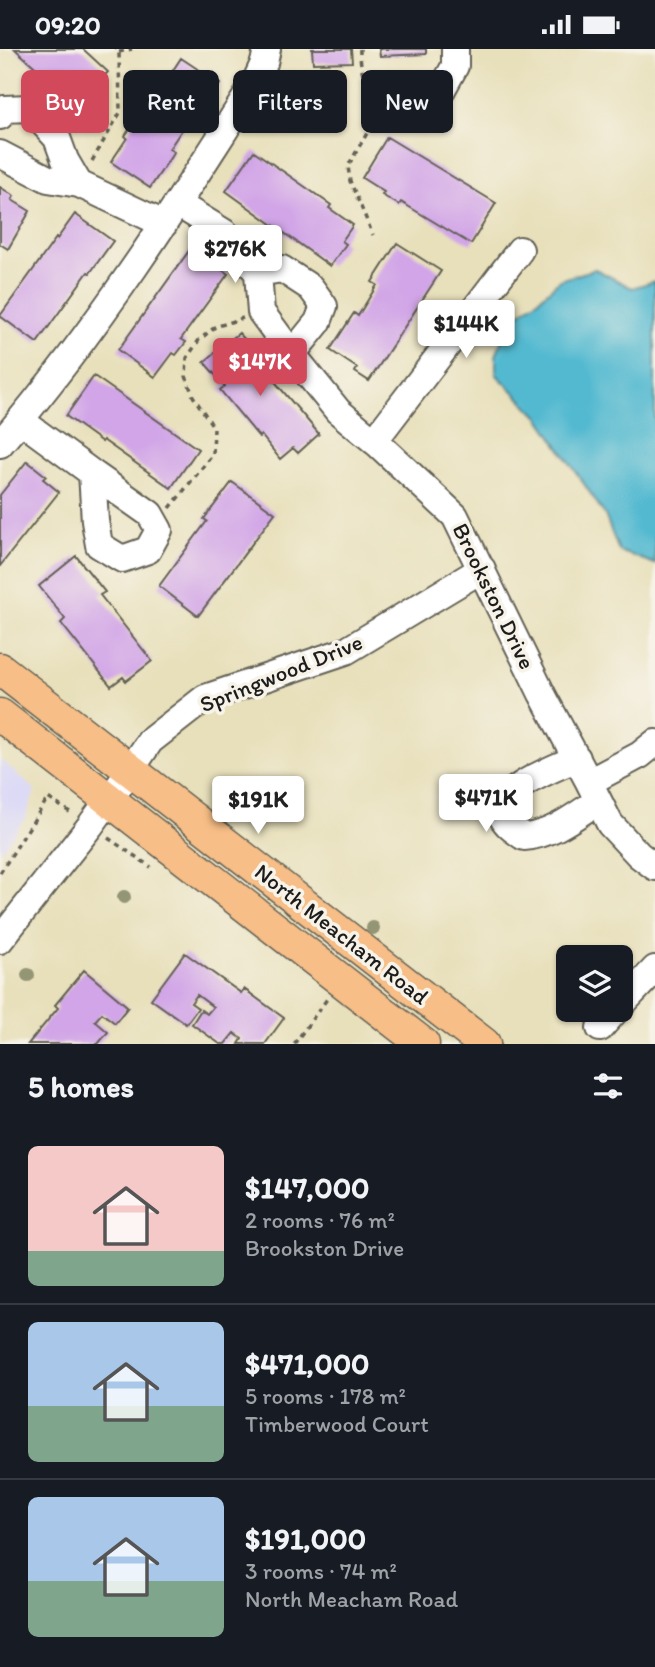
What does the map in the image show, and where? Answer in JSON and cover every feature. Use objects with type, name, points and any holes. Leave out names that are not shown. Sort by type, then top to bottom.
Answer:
[{"type":"main road","name":"North Meacham Road","points":[[0,670],[484,1044]]},
{"type":"main road","name":"North Meacham Road","points":[[0,715],[423,1044]]},
{"type":"street","points":[[0,444],[86,335],[171,214],[255,83],[267,49]]},
{"type":"street","points":[[452,70],[455,49]]},
{"type":"street","points":[[0,116],[4,110],[29,108],[57,138],[65,160],[79,184]]},
{"type":"street","points":[[0,154],[48,179],[79,184],[225,233],[258,273],[261,312]]},
{"type":"street","points":[[374,441],[520,250]]},
{"type":"street","points":[[258,273],[282,269],[311,288],[324,306],[318,322],[292,354]]},
{"type":"street","name":"Brookston Drive","points":[[261,312],[338,411],[455,516],[542,694],[610,824],[639,855],[655,867]]},
{"type":"street","points":[[20,420],[150,514],[159,530],[148,550],[122,559],[99,545],[92,473]]},
{"type":"street","name":"Springwood Drive","points":[[0,940],[109,800],[150,741],[205,698],[346,651],[482,569]]},
{"type":"street","points":[[576,758],[529,780],[509,794],[502,807],[503,818],[512,828],[524,837],[537,836],[556,828],[594,791],[655,743]]},
{"type":"street","points":[[633,992],[655,969]]},
{"type":"path","points":[[79,184],[120,113],[117,50],[132,49]]},
{"type":"path","points":[[360,49],[363,70]]},
{"type":"path","points":[[367,133],[348,166],[350,181],[373,235]]},
{"type":"path","points":[[156,525],[213,454],[214,428],[193,396],[186,376],[187,358],[199,340],[215,327],[261,312]]},
{"type":"path","points":[[0,873],[45,802]]},
{"type":"path","points":[[294,1044],[327,999]]},
{"type":"shaded area","points":[[0,759],[35,790],[25,819],[0,852]]},
{"type":"water","points":[[595,269],[632,288],[655,281],[655,564],[619,551],[605,515],[539,417],[496,374],[496,356],[508,322],[560,280]]},
{"type":"building","points":[[15,49],[83,49],[106,70],[38,70]]},
{"type":"building","points":[[312,49],[351,49],[352,62],[313,63]]},
{"type":"building","points":[[379,49],[426,49],[426,54],[380,56]]},
{"type":"building","points":[[181,58],[199,70],[173,70]]},
{"type":"building","points":[[127,133],[180,133],[169,149],[174,152],[150,188],[111,162],[127,138]]},
{"type":"building","points":[[387,137],[496,203],[471,244],[401,202],[399,205],[382,195],[384,192],[362,178]]},
{"type":"building","points":[[254,151],[331,205],[329,208],[353,225],[342,241],[346,244],[330,266],[226,191]]},
{"type":"building","points":[[0,187],[14,196],[12,200],[30,211],[8,249],[0,244]]},
{"type":"building","points":[[75,214],[113,241],[37,343],[0,316]]},
{"type":"building","points":[[397,243],[441,271],[369,381],[355,372],[357,368],[330,350],[354,313],[358,316],[377,285],[372,282]]},
{"type":"building","points":[[191,248],[228,274],[181,339],[186,342],[176,355],[173,353],[155,377],[118,350]]},
{"type":"building","points":[[239,333],[269,367],[265,370],[319,434],[298,453],[293,448],[280,459],[220,390],[225,386],[204,362]]},
{"type":"building","points":[[94,376],[198,449],[171,488],[66,416]]},
{"type":"building","points":[[27,461],[46,476],[43,479],[59,492],[0,566],[0,495]]},
{"type":"building","points":[[232,482],[275,513],[198,616],[159,586]]},
{"type":"building","points":[[76,556],[105,592],[100,595],[152,661],[126,681],[123,677],[111,686],[61,623],[65,619],[39,586]]},
{"type":"building","points":[[185,953],[241,993],[244,989],[284,1018],[265,1044],[239,1044],[242,1039],[234,1033],[225,1044],[220,1044],[192,1024],[201,1010],[207,1014],[213,1007],[197,995],[191,1003],[198,1008],[186,1024],[151,999]]},
{"type":"building","points":[[84,970],[128,1007],[115,1023],[102,1013],[95,1021],[108,1032],[98,1044],[28,1044],[58,1008],[55,1005]]}]
